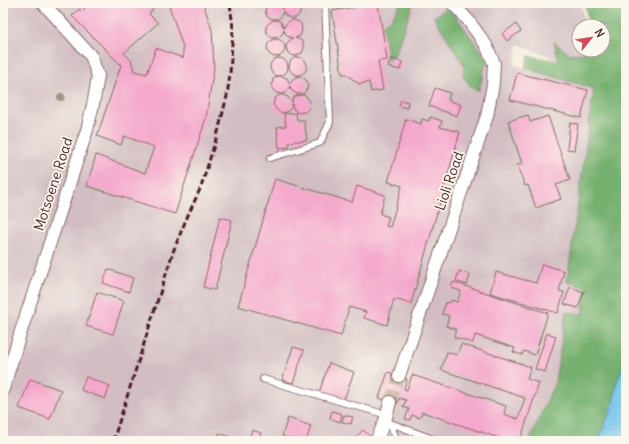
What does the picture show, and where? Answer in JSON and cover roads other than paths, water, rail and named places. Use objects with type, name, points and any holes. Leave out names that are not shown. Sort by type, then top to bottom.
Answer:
[{"type":"street","name":"Motsoene Road","points":[[3,389],[87,130],[98,76],[91,56],[43,3]]},
{"type":"street","name":"Lioli Road","points":[[398,376],[487,116],[493,84],[494,63],[486,45],[468,20],[452,3]]},
{"type":"street","points":[[376,441],[387,420],[390,402]]},
{"type":"lane","points":[[270,158],[320,143],[330,122],[325,3]]},
{"type":"lane","points":[[263,379],[387,420],[438,441]]},
{"type":"lane","points":[[387,420],[397,441]]},
{"type":"water","points":[[626,355],[626,441],[598,441],[613,404],[617,382]]},
{"type":"tunnel","points":[[390,402],[399,376]]},
{"type":"railway","points":[[113,441],[173,252],[201,187],[217,136],[227,96],[230,74],[233,28],[230,3]]}]
